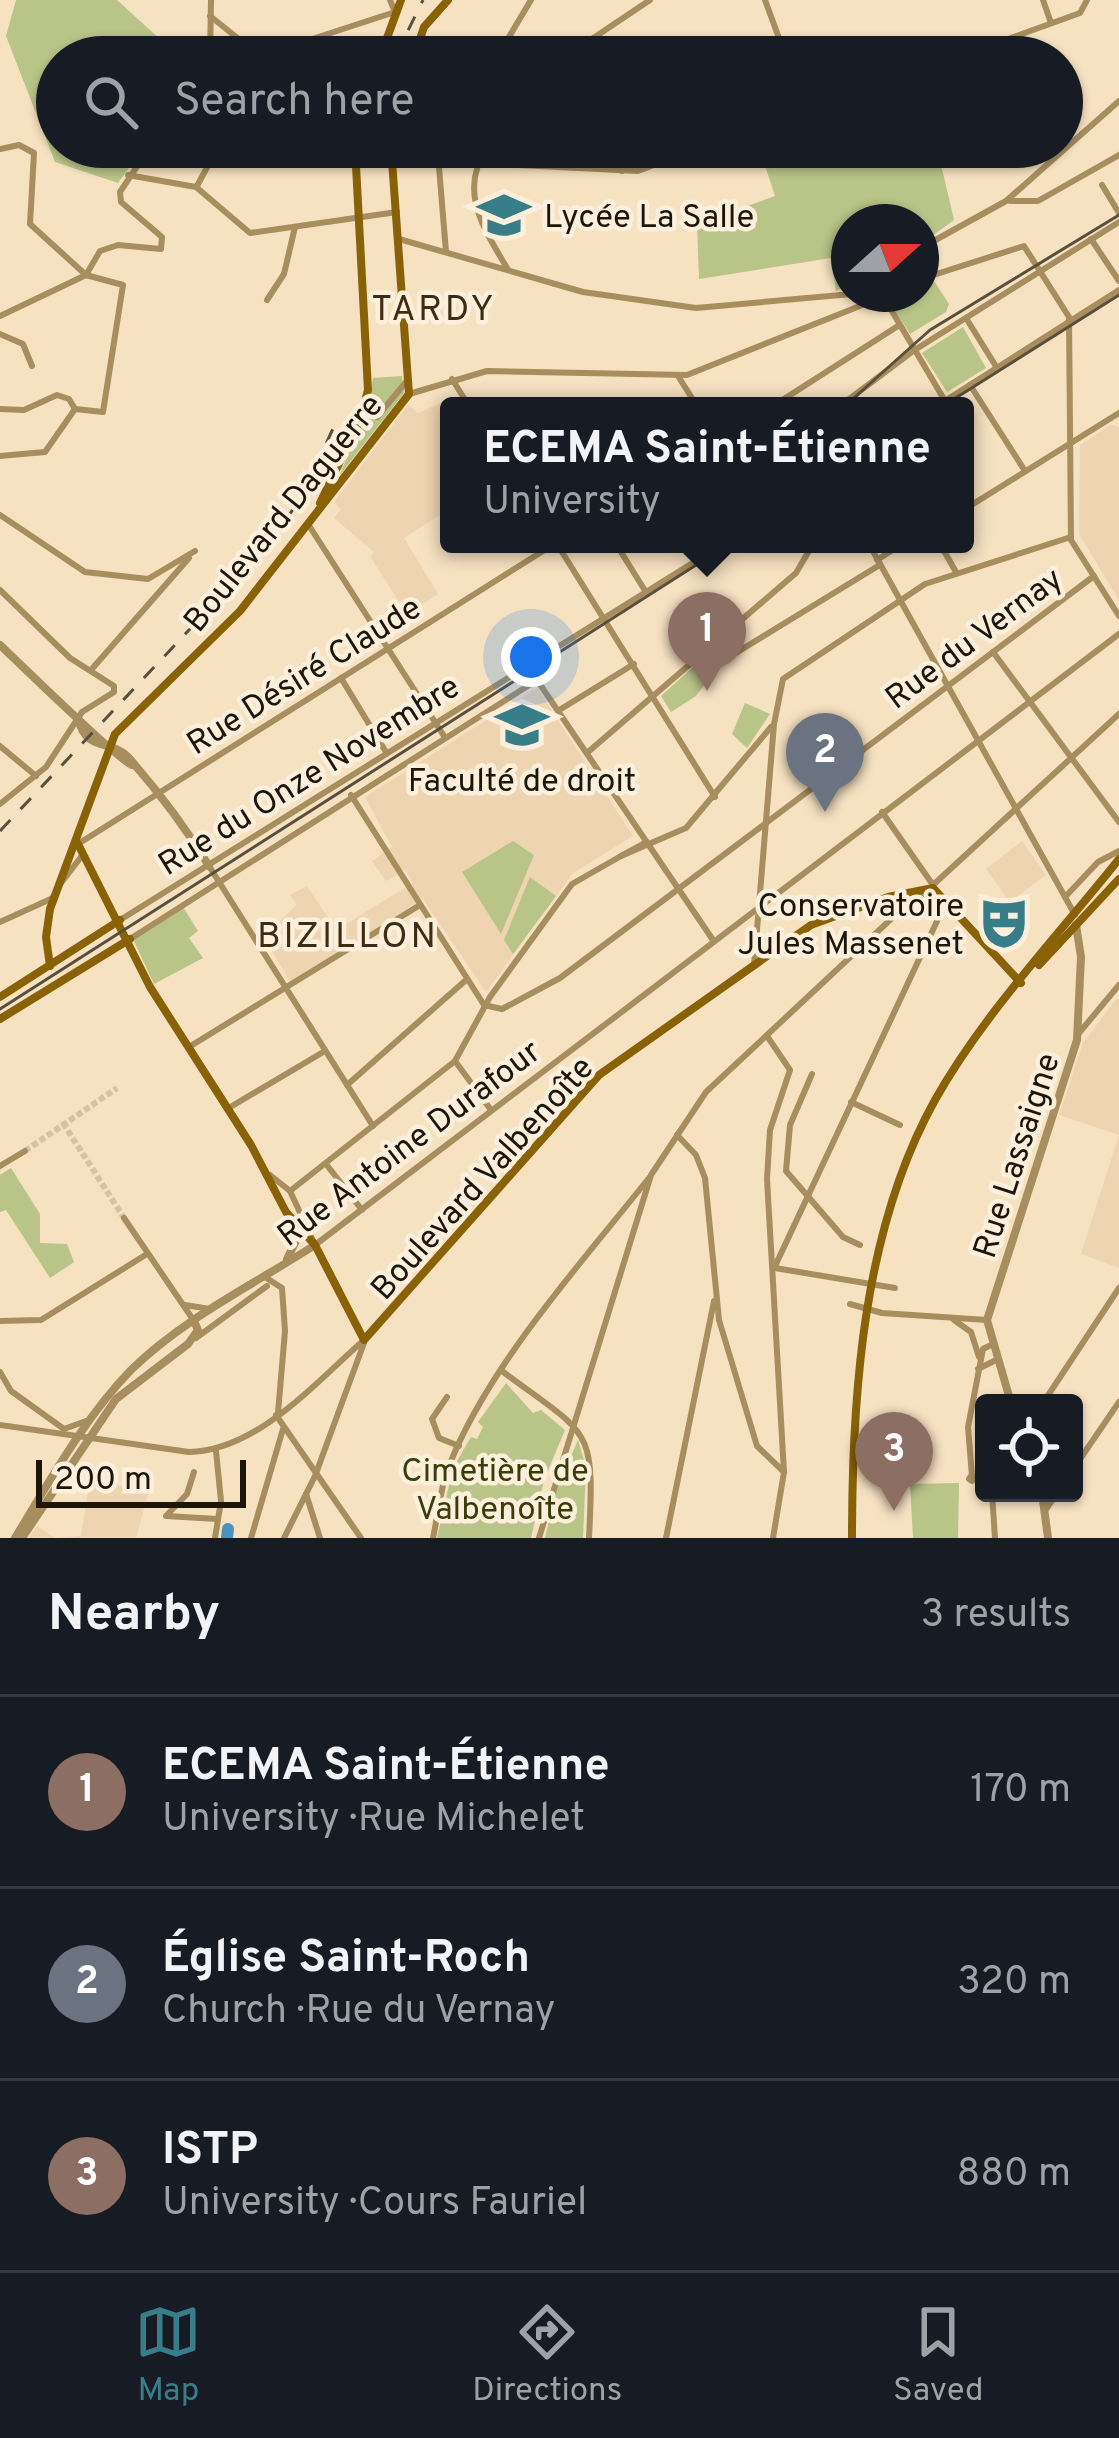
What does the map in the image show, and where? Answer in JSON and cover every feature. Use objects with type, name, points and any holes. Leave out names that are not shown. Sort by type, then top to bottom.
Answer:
[{"type":"main road","points":[[387,36],[401,0]]},
{"type":"main road","points":[[421,36],[448,0]]},
{"type":"main road","points":[[310,522],[363,408],[368,352],[355,168]]},
{"type":"main road","points":[[393,168],[409,394]]},
{"type":"main road","name":"Boulevard Daguerre","points":[[50,966],[46,937],[58,886],[78,844],[115,734],[239,611],[409,394]]},
{"type":"main road","points":[[326,491],[341,484]]},
{"type":"main road","points":[[78,844],[81,857],[130,938],[143,975]]},
{"type":"main road","points":[[852,1538],[853,1449],[870,1311],[895,1195],[927,1114],[955,1067],[1119,855]]},
{"type":"main road","points":[[1021,983],[1077,930],[1119,879]]},
{"type":"main road","points":[[933,887],[1021,983]]},
{"type":"main road","name":"Boulevard Valbenoîte","points":[[364,1340],[599,1075],[811,925],[933,887]]},
{"type":"main road","points":[[0,998],[121,920]]},
{"type":"main road","points":[[0,1018],[130,938]]},
{"type":"main road","points":[[110,951],[129,956],[143,975],[286,1212],[315,1245],[364,1340]]},
{"type":"street","points":[[210,36],[212,0]]},
{"type":"street","points":[[322,36],[395,12],[390,0]]},
{"type":"street","points":[[510,36],[531,0]]},
{"type":"street","points":[[596,36],[650,0]]},
{"type":"street","points":[[765,0],[778,36]]},
{"type":"street","points":[[1043,0],[1051,23]]},
{"type":"street","points":[[1015,36],[1080,13],[1088,2],[1099,0]]},
{"type":"street","points":[[210,16],[236,36]]},
{"type":"street","points":[[1083,133],[1119,101]]},
{"type":"street","points":[[0,149],[19,145],[34,153],[30,224],[86,275]]},
{"type":"street","points":[[1006,201],[1037,201],[1119,155]]},
{"type":"street","points":[[86,275],[100,251],[118,245],[156,251],[164,243],[121,202],[134,168]]},
{"type":"street","points":[[196,187],[206,168]]},
{"type":"street","points":[[439,168],[446,252]]},
{"type":"street","points":[[477,168],[473,209],[509,271]]},
{"type":"street","points":[[568,168],[646,168]]},
{"type":"street","points":[[939,238],[1006,201],[1043,168]]},
{"type":"street","points":[[128,175],[196,187],[250,233],[397,212]]},
{"type":"street","points":[[852,397],[913,351],[1119,218],[1102,185]]},
{"type":"street","points":[[267,300],[284,274],[295,227]]},
{"type":"street","points":[[399,239],[584,292],[696,308],[831,296]]},
{"type":"street","points":[[951,397],[1119,286],[1091,239]]},
{"type":"street","points":[[939,271],[1018,246],[1027,248],[1070,322],[1071,538],[1117,612]]},
{"type":"street","points":[[0,316],[62,282],[86,275],[119,282],[124,290],[103,412],[75,410]]},
{"type":"street","points":[[409,394],[433,383],[487,371],[678,376],[842,312]]},
{"type":"street","points":[[892,312],[938,397]]},
{"type":"street","points":[[966,318],[998,368]]},
{"type":"street","points":[[787,397],[898,326]]},
{"type":"street","points":[[0,334],[23,344],[32,366]]},
{"type":"street","points":[[678,376],[691,397]]},
{"type":"street","points":[[452,379],[463,397]]},
{"type":"street","points":[[363,408],[377,417],[408,380],[433,383]]},
{"type":"street","points":[[970,385],[1025,471]]},
{"type":"street","points":[[0,409],[24,410],[57,395],[69,399],[75,410]]},
{"type":"street","points":[[0,456],[45,452],[75,410]]},
{"type":"street","points":[[974,503],[1119,413]]},
{"type":"street","points":[[0,515],[85,572],[148,579],[195,551],[90,670]]},
{"type":"street","points":[[310,522],[444,736]]},
{"type":"street","points":[[754,966],[774,724],[783,679],[897,600],[956,572],[1071,538]]},
{"type":"street","name":"Rue Désiré Claude","points":[[78,844],[541,553]]},
{"type":"street","points":[[561,553],[655,695],[715,797]]},
{"type":"street","points":[[622,553],[644,589]]},
{"type":"street","name":"Rue du Onze Novembre","points":[[121,920],[602,615],[709,553]]},
{"type":"street","points":[[588,752],[796,573],[808,553]]},
{"type":"street","points":[[872,553],[1075,915]]},
{"type":"street","points":[[692,662],[708,670],[890,553]]},
{"type":"street","points":[[945,553],[956,572]]},
{"type":"street","name":"Rue du Vernay","points":[[484,1005],[502,1009],[544,990],[1094,576]]},
{"type":"street","points":[[0,590],[114,686],[114,692],[78,718],[36,776],[0,804]]},
{"type":"street","name":"Rue Antoine Durafour","points":[[90,1437],[116,1399],[244,1303],[282,1265],[362,1210],[1119,634]]},
{"type":"street","points":[[0,645],[78,718],[80,729],[100,748],[110,748],[162,791],[373,1126]]},
{"type":"street","points":[[993,652],[1119,822]]},
{"type":"street","points":[[634,664],[561,709],[713,940]]},
{"type":"street","points":[[341,678],[387,753]]},
{"type":"street","name":"Rue du Onze Novembre","points":[[130,938],[537,680],[561,709]]},
{"type":"street","points":[[882,812],[933,887],[1119,714]]},
{"type":"street","points":[[263,1169],[280,1188],[290,1190],[455,1061],[484,1005],[572,884],[686,828],[774,724]]},
{"type":"street","points":[[0,746],[36,776]]},
{"type":"street","points":[[351,795],[484,1005]]},
{"type":"street","points":[[1066,897],[1098,862],[1119,855]]},
{"type":"street","name":"Boulevard Daguerre","points":[[58,886],[81,857]]},
{"type":"street","points":[[433,1538],[449,1466],[502,1371],[524,1335],[651,1175],[703,1096],[921,891],[938,912]]},
{"type":"street","points":[[0,922],[55,897]]},
{"type":"street","points":[[775,1268],[947,901]]},
{"type":"street","points":[[189,1047],[420,905]]},
{"type":"street","name":"Rue Lassaigne","points":[[987,1321],[1078,1035],[1075,915]]},
{"type":"street","points":[[347,1085],[466,979]]},
{"type":"street","points":[[1078,1035],[1117,989]]},
{"type":"street","points":[[767,1036],[790,1070],[770,1130],[768,1197],[784,1472],[773,1538]]},
{"type":"street","points":[[227,1109],[325,1051]]},
{"type":"street","points":[[455,1061],[491,1110]]},
{"type":"street","points":[[812,1074],[796,1105],[786,1148],[787,1171],[806,1199],[843,1237],[860,1245]]},
{"type":"street","points":[[851,1102],[900,1125]]},
{"type":"street","points":[[677,1136],[696,1156],[705,1178],[715,1297],[758,1446],[784,1472]]},
{"type":"street","points":[[0,1166],[25,1150]]},
{"type":"street","points":[[326,1164],[362,1210]]},
{"type":"street","points":[[539,1538],[550,1490],[576,1425],[651,1175]]},
{"type":"street","points":[[290,1190],[315,1245]]},
{"type":"street","points":[[282,1265],[297,1238],[286,1212]]},
{"type":"street","points":[[124,1218],[198,1330],[188,1344]]},
{"type":"street","points":[[0,1321],[41,1320],[147,1254]]},
{"type":"street","points":[[775,1268],[895,1288]]},
{"type":"street","points":[[265,1281],[283,1292],[277,1414],[283,1430],[361,1538]]},
{"type":"street","name":"Rue Antoine Durafour","points":[[90,1437],[94,1417],[118,1384],[212,1308],[265,1281]]},
{"type":"street","points":[[1049,1394],[1119,1288]]},
{"type":"street","points":[[238,1291],[244,1303]]},
{"type":"street","points":[[666,1538],[715,1297]]},
{"type":"street","points":[[183,1304],[212,1308],[219,1322]]},
{"type":"street","points":[[850,1304],[891,1314],[987,1321],[1008,1394]]},
{"type":"street","points":[[945,1318],[966,1326],[979,1365]]},
{"type":"street","points":[[284,1538],[315,1476],[362,1358],[364,1340]]},
{"type":"street","name":"Boulevard Valbenoîte","points":[[216,1451],[277,1414],[364,1340]]},
{"type":"street","points":[[975,1479],[968,1427],[983,1349],[991,1345]]},
{"type":"street","points":[[979,1365],[996,1360]]},
{"type":"street","points":[[502,1371],[576,1425],[593,1464],[589,1538]]},
{"type":"street","points":[[0,1372],[10,1391],[64,1429],[94,1417]]},
{"type":"street","points":[[18,1538],[90,1437],[118,1384]]},
{"type":"street","points":[[447,1397],[432,1419],[439,1438],[460,1446]]},
{"type":"street","points":[[1083,1455],[1119,1402]]},
{"type":"street","points":[[0,1425],[216,1451],[221,1501],[215,1538]]},
{"type":"street","points":[[251,1538],[283,1430]]},
{"type":"street","points":[[194,1472],[187,1494],[166,1516],[217,1519]]},
{"type":"street","points":[[306,1494],[320,1538]]},
{"type":"street","points":[[993,1502],[995,1538]]},
{"type":"street","points":[[1045,1502],[1048,1538]]},
{"type":"street","points":[[1047,1508],[1051,1502]]},
{"type":"shaded area","points":[[440,403],[440,515],[404,538],[438,594],[407,614],[370,556],[374,552],[334,518],[341,509],[334,502],[408,405],[418,413]]},
{"type":"shaded area","points":[[1111,425],[1119,427],[1119,600],[1079,534],[1080,445]]},
{"type":"shaded area","points":[[537,688],[633,836],[573,873],[486,992],[423,899],[290,982],[273,952],[280,932],[277,924],[297,904],[290,895],[307,886],[336,930],[413,883],[405,870],[386,881],[372,861],[392,847],[365,797]]},
{"type":"shaded area","points":[[1022,841],[1046,875],[1010,902],[986,869]]},
{"type":"shaded area","points":[[1117,998],[1119,1135],[1059,1115],[1083,1043]]},
{"type":"shaded area","points":[[1119,1135],[1119,1268],[1081,1254]]},
{"type":"shaded area","points":[[90,1479],[141,1493],[149,1490],[136,1538],[55,1538],[81,1536]]},
{"type":"shaded area","points":[[37,1526],[55,1538],[29,1538]]},
{"type":"green space","points":[[16,0],[117,0],[157,36],[36,36],[36,113],[6,36]]},
{"type":"green space","points":[[73,168],[129,168],[118,183]]},
{"type":"green space","points":[[766,168],[942,168],[954,220],[939,231],[939,204],[831,204],[831,258],[699,279],[697,224],[775,196]]},
{"type":"green space","points":[[939,289],[949,304],[946,312],[910,334],[896,312],[939,312]]},
{"type":"green space","points":[[963,327],[986,368],[947,392],[922,353]]},
{"type":"green space","points":[[402,376],[404,393],[339,476],[369,407],[373,378]]},
{"type":"green space","points":[[693,667],[710,677],[696,696],[671,712],[661,696]]},
{"type":"green space","points":[[745,703],[770,714],[747,748],[732,734]]},
{"type":"green space","points":[[513,841],[534,855],[501,934],[462,872]]},
{"type":"green space","points":[[530,877],[556,896],[513,954],[504,940]]},
{"type":"green space","points":[[183,907],[198,931],[189,938],[203,958],[154,984],[133,939]]},
{"type":"green space","points":[[11,1168],[40,1214],[40,1243],[67,1244],[74,1262],[50,1278],[6,1210],[0,1212],[0,1175]]},
{"type":"green space","name":"Cimetière de Valbenoîte","points":[[506,1383],[533,1413],[541,1410],[565,1430],[544,1480],[531,1538],[437,1538],[453,1468],[471,1437],[477,1439],[483,1427],[478,1422]]},
{"type":"green space","points":[[578,1440],[586,1467],[583,1538],[545,1538],[556,1491]]},
{"type":"green space","points":[[959,1483],[958,1538],[913,1538],[910,1484]]},
{"type":"waterway","points":[[227,1538],[228,1529]]},
{"type":"tunnel","points":[[25,1151],[117,1088]]},
{"type":"tunnel","points":[[63,1123],[124,1218]]},
{"type":"tram line","points":[[855,397],[930,330],[1119,215]]},
{"type":"tram line","points":[[957,397],[1119,295]]},
{"type":"tram line","points":[[0,1009],[715,553]]},
{"type":"railway","points":[[405,36],[423,0]]},
{"type":"railway","points":[[0,831],[268,546],[302,496],[336,422]]},
{"type":"place","name":"Lycée La Salle","points":[[504,215]]},
{"type":"place","name":"ECEMA Saint-Étienne","points":[[707,691]]},
{"type":"place","name":"Faculté de droit","points":[[522,725]]},
{"type":"place","name":"Église Saint-Roch","points":[[825,812]]},
{"type":"place","name":"Conservatoire Jules Massenet","points":[[1004,923]]},
{"type":"place","name":"ISTP","points":[[894,1511]]},
{"type":"district","name":"TARDY","points":[[434,307]]},
{"type":"district","name":"BIZILLON","points":[[348,934]]}]
